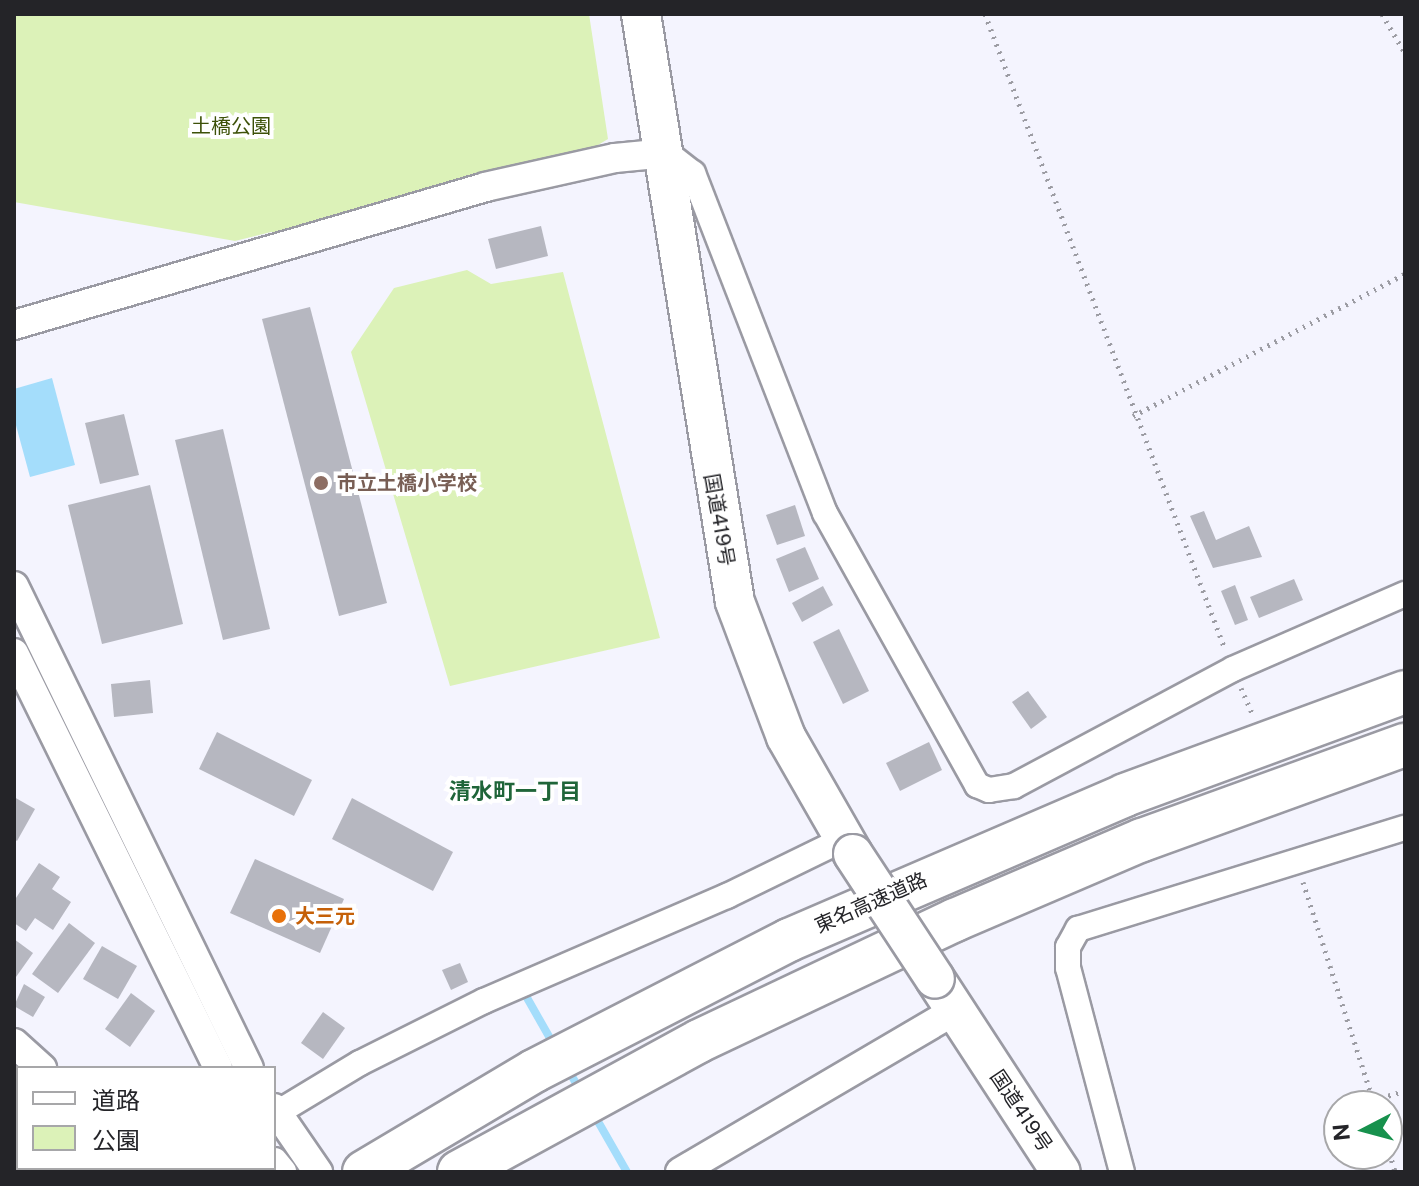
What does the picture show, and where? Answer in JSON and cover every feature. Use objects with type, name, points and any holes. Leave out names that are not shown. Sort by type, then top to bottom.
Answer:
[{"type":"highway","name":"国道419号","points":[[641,14],[667,153],[715,505],[735,602],[786,737],[848,846],[1061,1172]]},
{"type":"highway","name":"東名高速道路","points":[[364,1172],[534,1071],[789,940],[1125,795],[1405,692]]},
{"type":"highway","points":[[459,1172],[699,1041],[955,920],[1142,840],[1405,745]]},
{"type":"street","points":[[14,325],[485,187],[615,158],[667,153],[693,173],[825,513],[977,785],[989,790],[1014,786],[1233,669],[1405,594]]},
{"type":"street","points":[[14,586],[248,1066]]},
{"type":"street","points":[[14,653],[217,1066]]},
{"type":"street","points":[[1122,1172],[1068,968],[1068,947],[1078,929],[1405,828]]},
{"type":"street","points":[[318,1172],[280,1119],[360,1063],[484,1001],[848,846]]},
{"type":"street","points":[[680,1172],[944,995]]},
{"type":"street","points":[[14,1043],[40,1066]]},
{"type":"path","points":[[985,14],[1133,416],[1254,717]]},
{"type":"path","points":[[1382,14],[1405,53]]},
{"type":"path","points":[[1133,416],[1405,274]]},
{"type":"path","points":[[1296,861],[1370,1090]]},
{"type":"green space","name":"土橋公園","points":[[14,14],[589,14],[608,139],[593,148],[340,214],[309,236],[271,232],[235,241],[14,202]]},
{"type":"green space","points":[[467,270],[491,284],[563,272],[660,638],[450,686],[351,352],[394,288]]},
{"type":"water","points":[[52,378],[75,465],[30,477],[14,418],[14,389]]},
{"type":"building","points":[[541,226],[548,256],[496,269],[488,239]]},
{"type":"building","points":[[310,307],[387,603],[339,616],[262,319]]},
{"type":"building","points":[[124,414],[139,475],[100,484],[85,423]]},
{"type":"building","points":[[223,429],[270,629],[223,640],[175,440]]},
{"type":"building","points":[[150,485],[183,624],[102,644],[68,505]]},
{"type":"building","points":[[795,505],[805,536],[777,545],[766,515]]},
{"type":"building","points":[[1204,511],[1216,540],[1249,526],[1262,557],[1213,568],[1190,516]]},
{"type":"building","points":[[805,547],[819,579],[789,592],[776,559]]},
{"type":"building","points":[[1294,579],[1303,600],[1259,618],[1250,597]]},
{"type":"building","points":[[1235,585],[1248,620],[1235,625],[1221,591]]},
{"type":"building","points":[[823,586],[833,605],[802,622],[792,603]]},
{"type":"building","points":[[839,629],[869,691],[843,704],[813,642]]},
{"type":"building","points":[[150,680],[153,713],[114,717],[111,684]]},
{"type":"building","points":[[1028,691],[1047,717],[1031,729],[1012,702]]},
{"type":"building","points":[[217,732],[312,780],[294,816],[199,769]]},
{"type":"building","points":[[929,742],[942,770],[900,791],[886,763]]},
{"type":"building","points":[[14,797],[35,809],[17,841],[14,839]]},
{"type":"building","points":[[352,798],[453,852],[433,891],[332,839]]},
{"type":"building","points":[[255,859],[344,899],[320,953],[230,913]]},
{"type":"building","points":[[39,863],[60,877],[52,889],[71,902],[53,930],[35,918],[26,931],[14,923],[14,901]]},
{"type":"building","points":[[69,923],[95,943],[58,993],[32,974]]},
{"type":"building","points":[[14,939],[33,953],[16,977],[14,975]]},
{"type":"building","points":[[102,946],[137,966],[118,999],[83,979]]},
{"type":"building","points":[[460,963],[468,982],[451,990],[442,970]]},
{"type":"building","points":[[24,984],[45,997],[33,1017],[14,1006]]},
{"type":"building","points":[[131,993],[155,1011],[130,1047],[105,1029]]},
{"type":"building","points":[[323,1012],[345,1028],[323,1059],[301,1043]]},
{"type":"waterway","points":[[526,996],[555,1047]]},
{"type":"waterway","points":[[566,1066],[581,1092]]},
{"type":"waterway","points":[[592,1111],[627,1172]]},
{"type":"place","name":"市立土橋小学校","points":[[321,483]]},
{"type":"place","name":"大三元","points":[[279,916]]},
{"type":"district","name":"清水町一丁目","points":[[515,792]]}]
